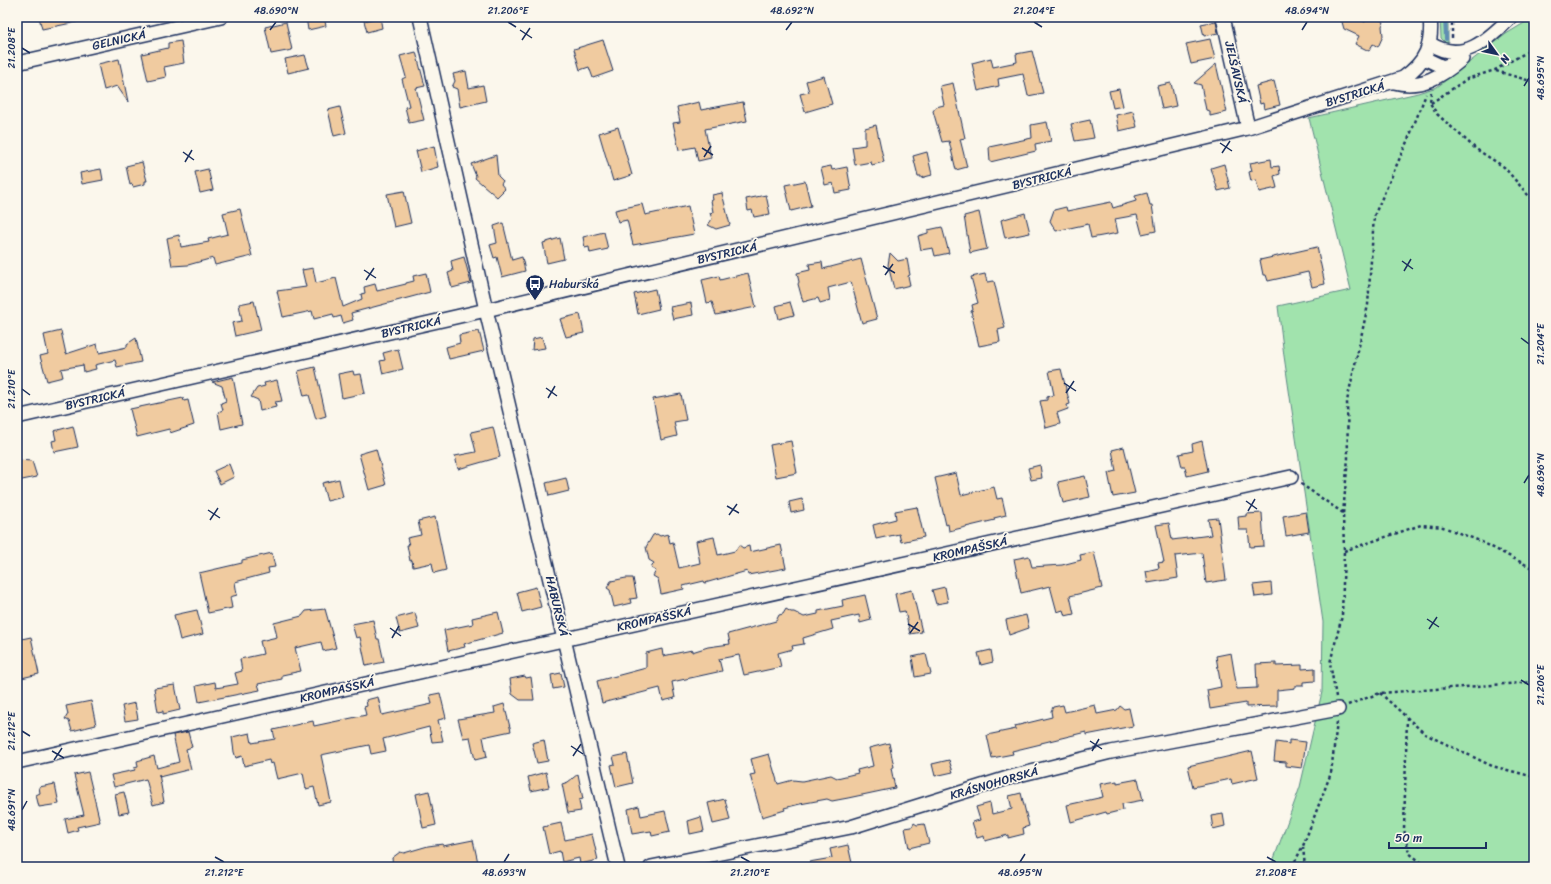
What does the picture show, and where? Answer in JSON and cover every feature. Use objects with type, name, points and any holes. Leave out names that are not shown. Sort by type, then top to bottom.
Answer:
[{"type":"street","name":"GELNICKÁ","points":[[17,63],[221,17]]},
{"type":"street","name":"HABURSKÁ","points":[[420,17],[486,310],[618,867]]},
{"type":"street","name":"JELŠAVSKÁ","points":[[1223,17],[1248,128]]},
{"type":"street","points":[[1430,17],[1429,44],[1424,58],[1443,67],[1454,64],[1462,59]]},
{"type":"street","points":[[1394,82],[1410,85],[1432,80],[1442,75],[1511,17]]},
{"type":"street","points":[[1429,44],[1451,52],[1470,50],[1477,46]]},
{"type":"street","name":"BYSTRICKÁ","points":[[17,417],[486,310],[1248,128],[1394,82],[1412,71],[1424,58]]},
{"type":"street","name":"KROMPAŠSKÁ","points":[[17,762],[1291,477]]},
{"type":"street","name":"KRÁSNOHORSKÁ","points":[[651,867],[851,827],[1011,777],[1111,752],[1338,708]]},
{"type":"path","points":[[1452,17],[1452,40],[1455,43]]},
{"type":"path","points":[[1430,103],[1467,79],[1495,70],[1534,48]]},
{"type":"path","points":[[1495,70],[1534,82]]},
{"type":"path","points":[[1432,80],[1430,103],[1437,114],[1476,149],[1504,167],[1534,202]]},
{"type":"path","points":[[1292,867],[1303,846],[1331,773],[1338,708],[1330,663],[1342,616],[1344,552],[1343,514],[1348,458],[1347,401],[1368,305],[1374,216],[1410,135],[1432,80]]},
{"type":"path","points":[[1291,477],[1343,514]]},
{"type":"path","points":[[1344,552],[1421,526],[1443,527],[1480,541],[1534,568]]},
{"type":"path","points":[[1338,708],[1380,693],[1534,682]]},
{"type":"path","points":[[1380,693],[1425,734],[1492,766],[1534,777]]},
{"type":"path","points":[[1407,717],[1404,829],[1409,852],[1427,867]]},
{"type":"path","points":[[1303,846],[1305,867]]},
{"type":"green space","points":[[1440,17],[1448,17],[1448,45],[1441,38]]},
{"type":"green space","points":[[1534,17],[1534,867],[1271,867],[1300,787],[1322,692],[1323,622],[1278,306],[1351,290],[1309,118],[1418,93],[1437,87],[1506,34]]},
{"type":"building","points":[[39,17],[76,17],[77,22],[42,29]]},
{"type":"building","points":[[306,17],[324,17],[326,26],[308,30]]},
{"type":"building","points":[[380,17],[382,28],[367,32],[364,21]]},
{"type":"building","points":[[1345,17],[1356,17],[1365,22],[1368,17],[1375,17],[1384,22],[1382,26],[1383,36],[1378,47],[1373,44],[1369,51],[1355,44],[1359,36],[1344,29],[1342,22]]},
{"type":"building","points":[[1216,21],[1218,33],[1204,36],[1201,24]]},
{"type":"building","points":[[286,22],[292,50],[271,54],[265,27]]},
{"type":"building","points":[[1210,39],[1215,59],[1191,64],[1186,44]]},
{"type":"building","points":[[603,40],[613,71],[593,78],[589,67],[580,70],[574,49]]},
{"type":"building","points":[[181,41],[184,63],[164,67],[166,77],[148,81],[142,54],[168,48],[168,43]]},
{"type":"building","points":[[1032,51],[1043,93],[1028,96],[1023,74],[998,79],[999,86],[978,91],[972,63],[991,58],[993,67],[1017,62],[1016,54]]},
{"type":"building","points":[[416,52],[425,86],[416,88],[424,120],[409,123],[405,107],[409,106],[402,79],[406,77],[400,56]]},
{"type":"building","points":[[305,55],[309,68],[288,73],[285,59]]},
{"type":"building","points":[[119,59],[128,102],[117,86],[104,90],[98,64]]},
{"type":"building","points":[[1216,64],[1227,112],[1210,116],[1210,111],[1206,110],[1201,85],[1194,83]]},
{"type":"building","points":[[466,71],[469,88],[483,85],[486,101],[460,107],[457,89],[452,87],[455,81],[453,74]]},
{"type":"building","points":[[824,76],[832,104],[805,112],[800,94],[809,92],[806,81]]},
{"type":"building","points":[[1274,81],[1280,105],[1264,109],[1263,103],[1260,104],[1256,86]]},
{"type":"building","points":[[953,83],[965,138],[960,139],[967,167],[956,170],[949,141],[942,142],[933,111],[936,107],[944,105],[940,86]]},
{"type":"building","points":[[1171,83],[1176,106],[1162,109],[1157,86]]},
{"type":"building","points":[[1119,89],[1123,106],[1113,108],[1109,91]]},
{"type":"building","points":[[699,102],[701,110],[743,102],[747,121],[705,129],[711,158],[698,161],[695,147],[679,150],[673,123],[680,122],[677,107]]},
{"type":"building","points":[[340,107],[346,133],[334,136],[328,110]]},
{"type":"building","points":[[1133,111],[1137,127],[1119,131],[1116,115]]},
{"type":"building","points":[[1090,120],[1094,138],[1075,141],[1071,124]]},
{"type":"building","points":[[1047,122],[1051,141],[1035,144],[1036,151],[990,162],[989,147],[1032,138],[1031,125]]},
{"type":"building","points":[[876,125],[884,162],[872,165],[871,162],[855,165],[852,147],[865,145],[865,128]]},
{"type":"building","points":[[618,127],[632,175],[613,181],[599,133]]},
{"type":"building","points":[[434,146],[438,167],[421,172],[416,151]]},
{"type":"building","points":[[927,152],[932,175],[921,178],[921,176],[918,176],[913,156]]},
{"type":"building","points":[[496,155],[498,176],[503,181],[501,184],[505,189],[497,197],[475,178],[476,176],[471,164]]},
{"type":"building","points":[[1271,159],[1272,167],[1279,166],[1280,174],[1274,176],[1277,188],[1259,192],[1256,180],[1251,181],[1249,172],[1252,171],[1250,163]]},
{"type":"building","points":[[142,162],[147,181],[145,181],[145,184],[133,187],[132,184],[130,185],[126,166]]},
{"type":"building","points":[[1224,164],[1230,188],[1218,191],[1211,168]]},
{"type":"building","points":[[831,166],[832,170],[847,167],[851,190],[835,193],[833,183],[825,185],[821,168]]},
{"type":"building","points":[[101,169],[103,180],[82,184],[80,173]]},
{"type":"building","points":[[208,169],[213,190],[200,193],[195,172]]},
{"type":"building","points":[[805,181],[811,206],[791,211],[785,185]]},
{"type":"building","points":[[404,191],[411,223],[394,227],[387,194]]},
{"type":"building","points":[[722,193],[730,225],[716,229],[708,225],[712,219],[710,213],[713,212],[711,200],[713,200],[712,195]]},
{"type":"building","points":[[1147,193],[1150,205],[1152,205],[1156,231],[1142,234],[1137,215],[1115,219],[1118,233],[1091,238],[1088,224],[1056,231],[1050,221],[1054,210],[1066,207],[1067,211],[1111,202],[1113,208],[1136,201],[1135,196]]},
{"type":"building","points":[[766,195],[770,214],[754,217],[752,210],[748,211],[746,199]]},
{"type":"building","points":[[642,204],[645,215],[688,206],[694,234],[633,245],[627,220],[618,222],[615,210]]},
{"type":"building","points":[[240,209],[252,256],[215,265],[213,258],[188,265],[172,266],[167,238],[179,235],[181,247],[209,242],[208,239],[228,234],[223,213]]},
{"type":"building","points":[[979,212],[987,249],[970,253],[964,216]]},
{"type":"building","points":[[1025,213],[1030,233],[1005,238],[1001,220]]},
{"type":"building","points":[[503,223],[512,260],[522,257],[525,271],[502,277],[497,257],[494,258],[490,245],[497,243],[494,226]]},
{"type":"building","points":[[942,227],[949,253],[935,256],[933,248],[921,250],[918,236],[928,233],[928,230]]},
{"type":"building","points":[[604,232],[608,249],[590,253],[589,247],[585,248],[583,237]]},
{"type":"building","points":[[560,238],[564,259],[547,263],[543,243]]},
{"type":"building","points":[[1317,247],[1325,284],[1312,287],[1308,272],[1268,281],[1266,275],[1263,275],[1260,260]]},
{"type":"building","points":[[890,253],[898,261],[907,259],[910,285],[894,289],[888,265]]},
{"type":"building","points":[[464,257],[471,283],[452,288],[448,273],[453,271],[451,261]]},
{"type":"building","points":[[861,259],[877,319],[862,323],[851,282],[828,288],[830,300],[820,303],[818,298],[803,302],[798,284],[797,273],[810,270],[809,264],[822,262],[823,269]]},
{"type":"building","points":[[313,268],[316,283],[336,278],[343,307],[362,299],[361,294],[365,293],[364,287],[375,284],[377,291],[406,284],[414,281],[413,276],[426,273],[430,292],[351,313],[353,320],[343,323],[341,316],[334,318],[333,314],[314,319],[312,311],[283,317],[277,291],[306,287],[302,270]]},
{"type":"building","points":[[748,273],[756,307],[716,315],[712,302],[707,303],[702,280],[719,276],[720,280]]},
{"type":"building","points":[[985,274],[987,282],[994,281],[1005,328],[998,330],[1000,342],[979,346],[971,311],[973,310],[972,305],[978,303],[971,277]]},
{"type":"building","points":[[655,289],[659,309],[638,314],[634,294]]},
{"type":"building","points":[[254,301],[261,330],[235,336],[232,323],[242,321],[239,304]]},
{"type":"building","points":[[790,302],[794,315],[779,319],[776,306]]},
{"type":"building","points":[[691,303],[693,315],[673,319],[670,307]]},
{"type":"building","points":[[580,314],[584,333],[566,337],[560,319]]},
{"type":"building","points":[[61,331],[66,354],[97,344],[99,353],[127,347],[127,344],[136,338],[141,362],[117,367],[115,360],[95,365],[96,369],[84,372],[83,365],[61,369],[63,377],[47,381],[40,356],[48,354],[44,335]]},
{"type":"building","points":[[479,331],[484,351],[449,359],[446,347],[460,343],[459,335]]},
{"type":"building","points":[[542,337],[545,348],[532,350],[533,339]]},
{"type":"building","points":[[398,349],[403,369],[383,374],[380,361],[385,360],[383,353]]},
{"type":"building","points":[[315,367],[326,416],[316,419],[309,395],[304,396],[298,371]]},
{"type":"building","points":[[1061,369],[1070,404],[1067,405],[1068,409],[1057,413],[1060,424],[1046,428],[1040,401],[1047,400],[1047,397],[1054,395],[1049,371]]},
{"type":"building","points":[[353,371],[354,375],[361,374],[365,393],[342,398],[338,374]]},
{"type":"building","points":[[233,377],[242,424],[221,429],[218,412],[223,410],[221,403],[226,401],[222,386],[212,382]]},
{"type":"building","points":[[277,380],[282,401],[275,402],[276,407],[260,411],[258,400],[251,397],[257,388],[265,386],[264,383]]},
{"type":"building","points":[[681,394],[686,420],[674,422],[677,436],[661,440],[653,399]]},
{"type":"building","points":[[183,398],[184,401],[188,400],[194,425],[170,433],[169,429],[137,437],[130,409]]},
{"type":"building","points":[[73,426],[78,447],[54,452],[52,441],[56,440],[54,431]]},
{"type":"building","points":[[493,427],[500,457],[458,469],[455,456],[476,452],[471,432]]},
{"type":"building","points":[[791,441],[797,473],[776,477],[770,445]]},
{"type":"building","points":[[1202,441],[1208,471],[1187,476],[1185,467],[1182,467],[1179,454],[1193,451],[1192,444]]},
{"type":"building","points":[[1124,447],[1135,493],[1113,497],[1108,473],[1116,471],[1112,450]]},
{"type":"building","points":[[376,449],[386,485],[369,490],[359,454]]},
{"type":"building","points":[[17,460],[32,461],[37,477],[17,481]]},
{"type":"building","points":[[229,464],[234,477],[220,484],[214,471]]},
{"type":"building","points":[[1040,465],[1042,478],[1031,480],[1028,468]]},
{"type":"building","points":[[956,473],[961,495],[994,487],[997,499],[1002,498],[1006,515],[994,518],[995,520],[949,531],[948,524],[946,525],[935,478]]},
{"type":"building","points":[[1085,476],[1090,497],[1063,503],[1058,482]]},
{"type":"building","points":[[566,478],[569,491],[549,496],[546,483]]},
{"type":"building","points":[[339,479],[343,497],[327,501],[322,483]]},
{"type":"building","points":[[802,499],[804,510],[791,513],[789,502]]},
{"type":"building","points":[[917,507],[924,537],[901,542],[899,534],[876,539],[873,525],[896,519],[895,511]]},
{"type":"building","points":[[1306,512],[1309,532],[1286,536],[1283,516]]},
{"type":"building","points":[[1262,513],[1264,546],[1250,547],[1248,530],[1239,530],[1238,517],[1246,516],[1246,514]]},
{"type":"building","points":[[435,517],[446,570],[434,573],[432,563],[413,567],[412,560],[410,561],[407,538],[421,535],[418,521]]},
{"type":"building","points":[[1218,518],[1226,580],[1206,583],[1202,553],[1175,556],[1178,578],[1148,583],[1146,571],[1159,568],[1158,563],[1164,562],[1156,525],[1169,523],[1172,540],[1211,535],[1208,519]]},
{"type":"building","points":[[657,534],[660,536],[668,534],[670,543],[673,542],[679,568],[700,563],[696,541],[714,537],[718,555],[735,551],[739,545],[743,548],[749,546],[750,552],[781,545],[786,568],[748,575],[747,571],[705,583],[704,581],[683,586],[684,589],[661,594],[658,579],[653,576],[656,571],[651,568],[654,563],[649,560],[646,547],[653,535]]},
{"type":"building","points":[[1094,552],[1102,588],[1070,596],[1074,614],[1065,616],[1063,610],[1057,612],[1050,586],[1021,593],[1014,559],[1029,556],[1032,567],[1062,565],[1081,560],[1080,555]]},
{"type":"building","points":[[272,553],[275,567],[268,568],[269,573],[235,582],[237,595],[230,597],[232,608],[208,613],[199,573],[242,563],[242,560]]},
{"type":"building","points":[[633,578],[637,598],[630,599],[631,603],[614,607],[610,590],[607,588],[611,581]]},
{"type":"building","points":[[1271,583],[1272,595],[1255,597],[1253,585]]},
{"type":"building","points":[[536,587],[541,607],[522,612],[517,592]]},
{"type":"building","points":[[945,587],[948,602],[936,604],[932,590]]},
{"type":"building","points":[[912,590],[922,632],[910,634],[905,611],[899,612],[895,594]]},
{"type":"building","points":[[865,595],[871,620],[860,623],[859,615],[831,621],[833,629],[803,638],[804,644],[792,646],[793,649],[778,653],[781,667],[744,675],[739,655],[719,659],[722,671],[672,682],[675,698],[663,701],[660,688],[602,703],[597,681],[646,668],[646,653],[662,649],[663,656],[730,644],[728,634],[776,621],[779,615],[783,614],[786,609],[804,617],[818,614],[818,611],[843,606],[842,600]]},
{"type":"building","points":[[325,609],[336,648],[323,651],[321,642],[295,648],[301,671],[282,675],[282,679],[258,684],[260,690],[199,702],[196,686],[215,682],[216,688],[238,684],[235,673],[242,671],[240,659],[263,654],[260,641],[277,637],[274,623],[302,616],[306,611]]},
{"type":"building","points":[[197,610],[203,634],[180,640],[174,615]]},
{"type":"building","points":[[498,612],[503,633],[464,644],[465,647],[448,651],[444,630],[473,624],[472,618]]},
{"type":"building","points":[[415,613],[419,628],[400,633],[396,618]]},
{"type":"building","points":[[1026,615],[1029,628],[1009,635],[1006,620]]},
{"type":"building","points":[[373,620],[384,662],[366,666],[360,637],[356,638],[352,624]]},
{"type":"building","points":[[31,637],[39,674],[17,679],[17,640]]},
{"type":"building","points":[[991,650],[993,662],[981,665],[978,653]]},
{"type":"building","points":[[1231,653],[1237,689],[1257,688],[1256,664],[1276,663],[1276,666],[1302,665],[1302,669],[1315,668],[1315,681],[1303,682],[1303,686],[1296,686],[1296,688],[1277,690],[1277,706],[1246,707],[1246,703],[1210,709],[1207,690],[1221,687],[1216,656]]},
{"type":"building","points":[[926,654],[931,674],[915,677],[912,657]]},
{"type":"building","points":[[561,673],[564,687],[553,689],[551,675]]},
{"type":"building","points":[[525,676],[526,678],[531,677],[534,700],[520,700],[512,694],[510,679]]},
{"type":"building","points":[[175,685],[180,710],[163,714],[163,711],[158,712],[154,688]]},
{"type":"building","points":[[440,693],[446,718],[438,720],[443,741],[432,742],[429,727],[383,739],[386,751],[371,754],[369,745],[321,755],[331,802],[318,805],[314,787],[306,789],[303,773],[277,779],[273,763],[270,764],[269,760],[244,766],[242,756],[236,758],[234,752],[232,737],[250,733],[252,743],[275,739],[273,730],[313,721],[314,726],[366,715],[364,707],[367,706],[366,700],[378,697],[382,715],[432,704],[430,695]]},
{"type":"building","points":[[91,701],[96,725],[72,731],[69,721],[65,719],[68,714],[66,706]]},
{"type":"building","points":[[135,703],[138,719],[125,721],[122,706]]},
{"type":"building","points":[[504,704],[511,731],[483,737],[487,757],[475,760],[470,737],[463,738],[458,719],[495,713],[494,707]]},
{"type":"building","points":[[1063,705],[1065,712],[1095,705],[1097,714],[1117,710],[1120,706],[1124,709],[1129,708],[1133,726],[1086,735],[1086,732],[1012,751],[1013,754],[992,758],[987,735],[1016,729],[1015,726],[1052,717],[1051,711],[1053,707]]},
{"type":"building","points":[[188,732],[192,747],[186,749],[191,769],[160,777],[164,802],[153,805],[146,779],[114,787],[111,775],[135,770],[134,768],[138,767],[137,761],[154,756],[157,768],[179,762],[173,735]]},
{"type":"building","points":[[544,740],[548,761],[537,763],[532,743]]},
{"type":"building","points":[[1289,740],[1306,742],[1302,768],[1286,766],[1286,762],[1274,761],[1276,742],[1289,744]]},
{"type":"building","points":[[889,743],[894,767],[891,768],[895,788],[832,801],[827,799],[800,804],[784,808],[785,810],[762,817],[750,775],[755,774],[751,759],[769,754],[778,784],[793,780],[802,781],[831,775],[837,778],[858,773],[857,770],[873,766],[869,748]]},
{"type":"building","points":[[1252,751],[1258,778],[1232,784],[1231,779],[1193,787],[1188,766]]},
{"type":"building","points":[[627,754],[633,783],[616,787],[611,765],[615,764],[613,757]]},
{"type":"building","points":[[949,760],[953,772],[935,776],[932,764]]},
{"type":"building","points":[[88,772],[100,822],[77,827],[78,830],[68,833],[65,819],[84,815],[74,775]]},
{"type":"building","points":[[546,772],[549,787],[531,791],[528,777]]},
{"type":"building","points":[[578,774],[583,799],[579,800],[581,811],[568,813],[562,784],[568,782]]},
{"type":"building","points":[[1138,779],[1143,800],[1122,804],[1123,810],[1107,814],[1106,812],[1071,822],[1067,805],[1103,797],[1100,784],[1117,781],[1117,783]]},
{"type":"building","points":[[55,784],[59,804],[39,807],[36,795],[40,793],[39,787]]},
{"type":"building","points":[[429,791],[436,825],[423,828],[416,794]]},
{"type":"building","points":[[124,792],[129,812],[119,814],[115,794]]},
{"type":"building","points":[[1021,793],[1029,826],[1023,828],[1024,834],[1008,838],[1008,835],[985,841],[984,836],[977,838],[972,822],[980,820],[976,807],[990,803],[992,814],[1012,809],[1009,796]]},
{"type":"building","points":[[725,799],[730,820],[713,824],[708,803]]},
{"type":"building","points":[[639,806],[641,816],[665,811],[670,832],[652,836],[651,831],[632,834],[628,809]]},
{"type":"building","points":[[1223,814],[1225,826],[1213,829],[1211,816]]},
{"type":"building","points":[[701,817],[704,831],[690,834],[688,821]]},
{"type":"building","points":[[561,823],[565,840],[592,834],[598,860],[580,864],[579,858],[562,862],[560,851],[549,854],[543,827]]},
{"type":"building","points":[[914,823],[917,825],[924,824],[929,843],[909,848],[905,828],[912,827]]},
{"type":"building","points":[[473,840],[479,867],[428,867],[427,862],[393,867],[392,858],[400,852],[404,853],[428,846],[443,844],[443,846]]},
{"type":"building","points":[[848,845],[852,863],[845,867],[810,867],[809,862],[832,858],[830,849]]},
{"type":"waterway","points":[[1445,17],[1446,39]]},
{"type":"place","name":"Haburská","points":[[535,301]]}]
